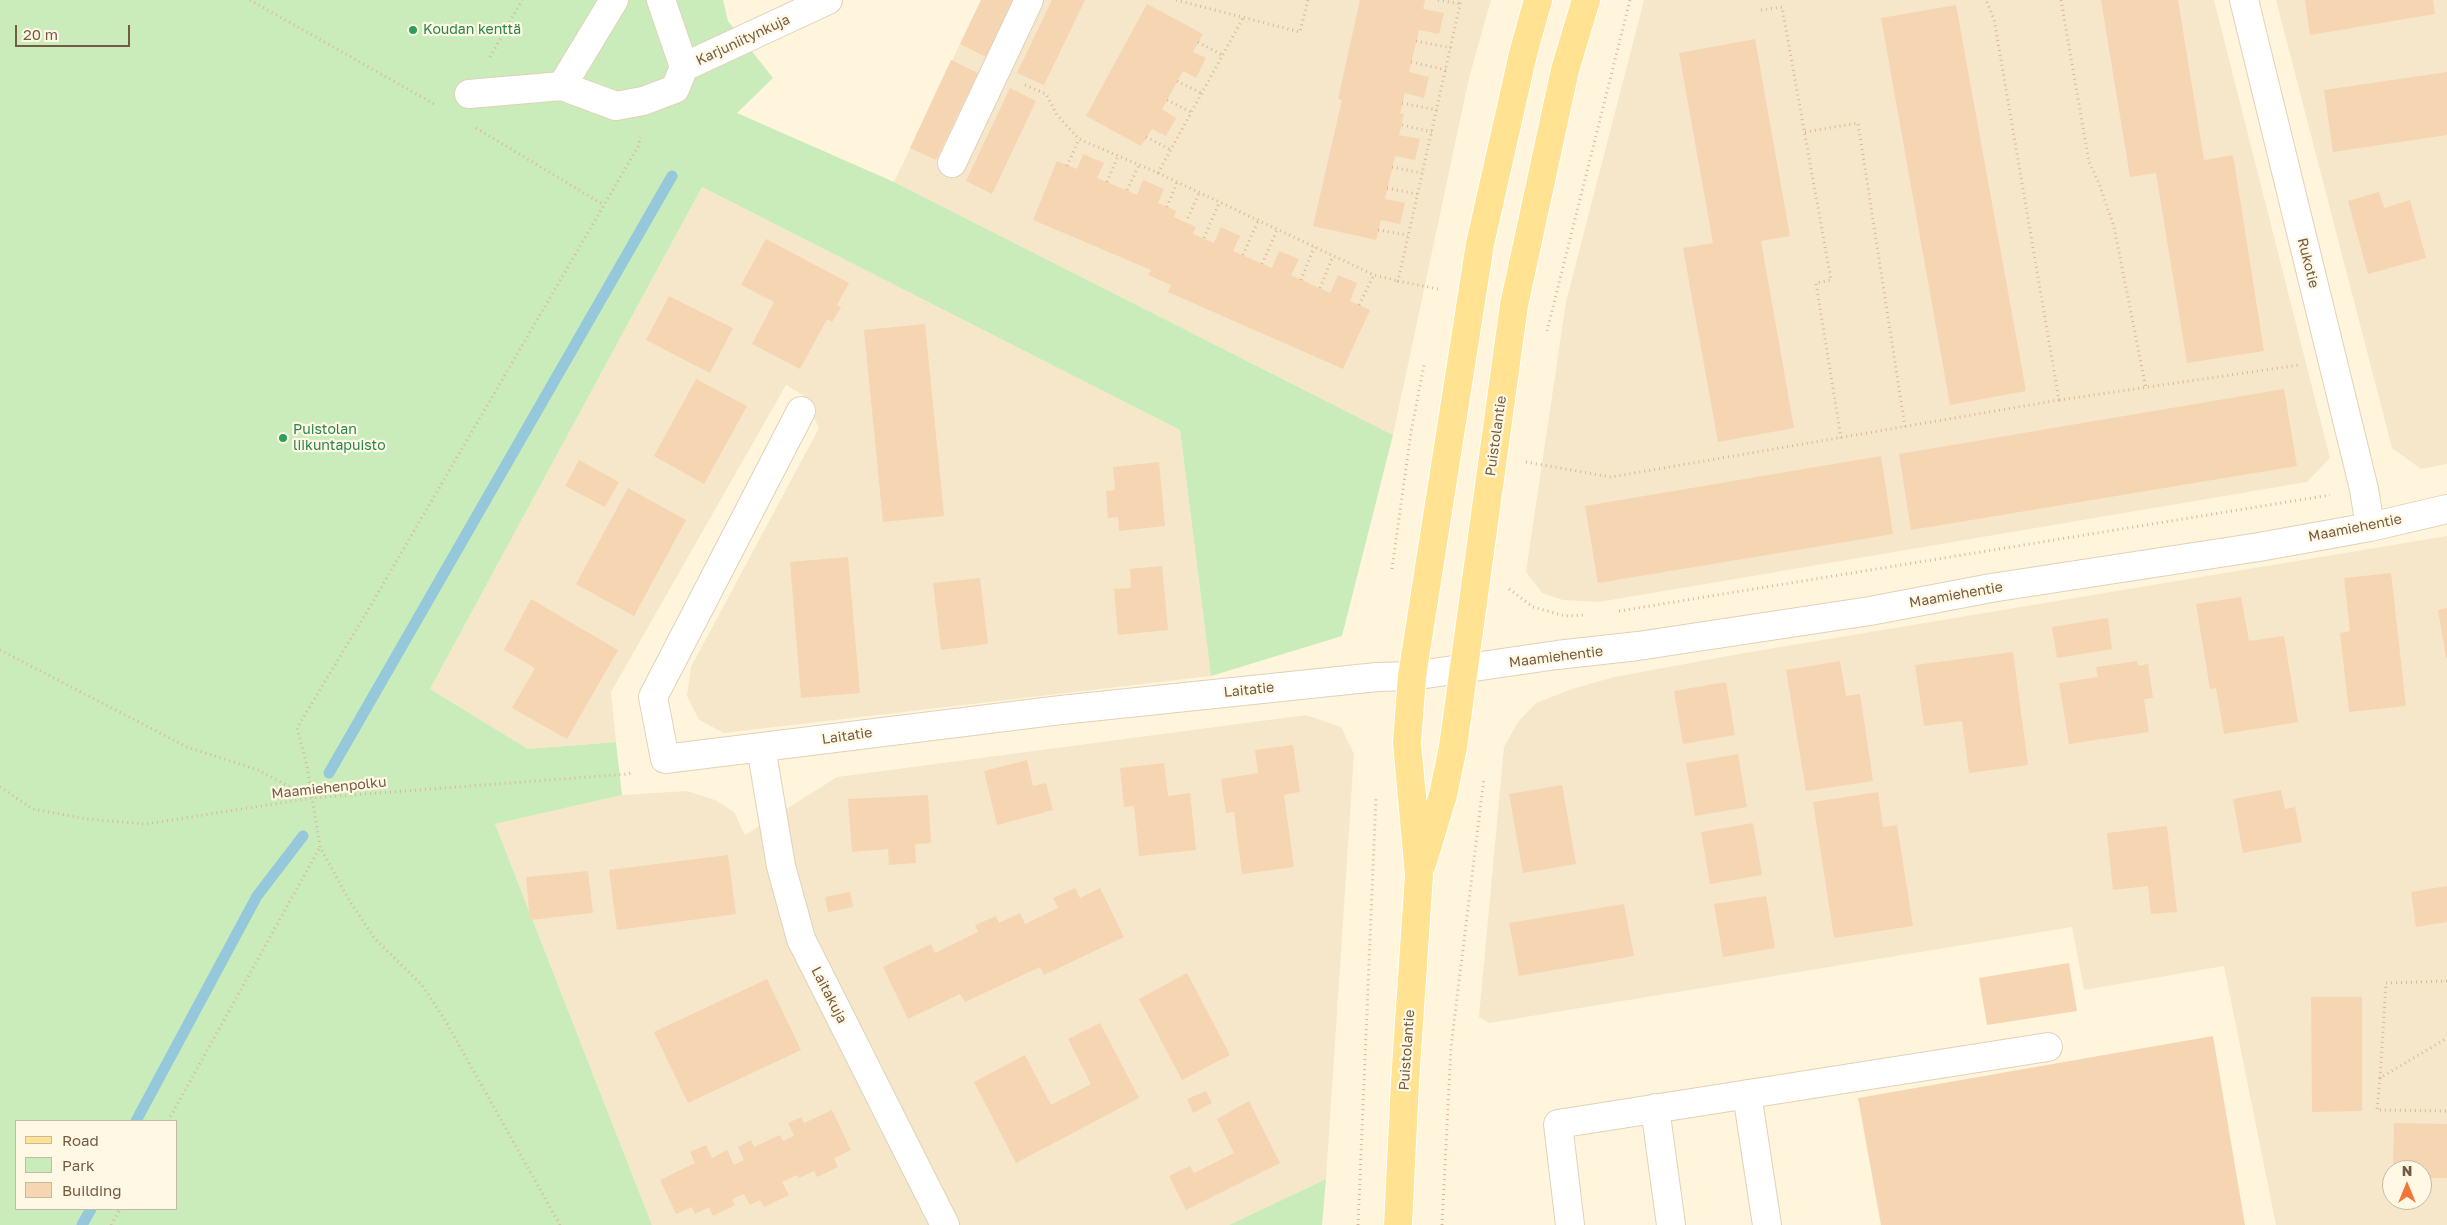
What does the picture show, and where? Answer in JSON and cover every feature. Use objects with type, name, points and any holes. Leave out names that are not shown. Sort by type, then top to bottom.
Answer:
[{"type":"main road","name":"Puistolantie","points":[[1398,1225],[1419,875],[1407,743],[1412,676],[1480,244],[1523,54],[1538,0]]},
{"type":"main road","name":"Puistolantie","points":[[1419,875],[1443,794],[1453,747],[1514,305],[1565,70],[1586,0]]},
{"type":"street","points":[[562,86],[614,0]]},
{"type":"street","points":[[469,94],[562,86],[616,106],[643,101],[675,89],[684,67],[661,0]]},
{"type":"street","name":"Karjuniitynkuja","points":[[684,67],[828,0]]},
{"type":"street","points":[[952,163],[1029,0]]},
{"type":"street","name":"Rukotie","points":[[2244,0],[2364,489],[2370,527]]},
{"type":"street","points":[[665,759],[653,697],[801,410]]},
{"type":"street","name":"Maamiehentie","points":[[1412,676],[1870,611],[1991,588],[2259,547],[2370,527],[2447,509]]},
{"type":"street","name":"Laitatie","points":[[665,759],[1051,711],[1377,677],[1412,676]]},
{"type":"street","name":"Laitakuja","points":[[761,747],[781,866],[801,939],[945,1225]]},
{"type":"street","points":[[1570,1225],[1558,1124],[2048,1047]]},
{"type":"street","points":[[1747,1094],[1767,1225]]},
{"type":"street","points":[[1655,1108],[1671,1225]]},
{"type":"path","points":[[250,0],[439,107]]},
{"type":"path","points":[[1176,0],[1300,32],[1308,0]]},
{"type":"path","points":[[1398,281],[1461,2],[1438,0]]},
{"type":"path","points":[[1545,339],[1630,0]]},
{"type":"path","points":[[1986,0],[1994,20],[2060,400]]},
{"type":"path","points":[[2061,0],[2089,162],[2114,227],[2146,388]]},
{"type":"path","points":[[1761,10],[1782,7],[1831,280],[1816,283],[1841,438]]},
{"type":"path","points":[[1158,173],[1243,18]]},
{"type":"path","points":[[1416,40],[1451,48]]},
{"type":"path","points":[[1198,42],[1222,55]]},
{"type":"path","points":[[1411,62],[1446,70]]},
{"type":"path","points":[[995,72],[1046,94],[1057,114],[1079,139],[1158,173],[1374,275],[1439,289]]},
{"type":"path","points":[[1177,81],[1201,93]]},
{"type":"path","points":[[1167,100],[1191,112]]},
{"type":"path","points":[[560,1225],[446,1020],[422,985],[375,939],[349,900],[320,847],[297,728],[378,593],[639,144],[643,101]]},
{"type":"path","points":[[1402,103],[1437,110]]},
{"type":"path","points":[[1805,132],[1858,124],[1905,427]]},
{"type":"path","points":[[1402,125],[1432,132]]},
{"type":"path","points":[[473,126],[604,205]]},
{"type":"path","points":[[1146,138],[1171,150]]},
{"type":"path","points":[[1067,166],[1079,139]]},
{"type":"path","points":[[1107,182],[1118,156]]},
{"type":"path","points":[[1127,190],[1138,165]]},
{"type":"path","points":[[1392,167],[1422,173]]},
{"type":"path","points":[[1167,207],[1177,182]]},
{"type":"path","points":[[1387,188],[1417,194]]},
{"type":"path","points":[[1188,218],[1199,193]]},
{"type":"path","points":[[1204,238],[1219,202]]},
{"type":"path","points":[[1243,255],[1258,221]]},
{"type":"path","points":[[1262,264],[1277,230]]},
{"type":"path","points":[[1378,230],[1408,235]]},
{"type":"path","points":[[1301,280],[1314,247]]},
{"type":"path","points":[[1320,288],[1333,256]]},
{"type":"path","points":[[1359,305],[1374,275]]},
{"type":"path","points":[[1526,462],[1611,478],[2060,400],[2332,360]]},
{"type":"path","points":[[1524,471],[1527,452]]},
{"type":"path","points":[[1609,613],[2364,489]]},
{"type":"path","points":[[1507,598],[1509,579]]},
{"type":"path","points":[[1508,588],[1533,607],[1565,616],[1591,615]]},
{"type":"path","points":[[0,650],[187,747],[258,770],[312,798]]},
{"type":"path","name":"Maamiehenpolku","points":[[0,787],[33,809],[87,819],[146,824],[312,798],[628,774],[665,759]]},
{"type":"path","points":[[1442,1225],[1451,1046],[1485,769]]},
{"type":"path","points":[[169,1120],[320,847]]},
{"type":"path","points":[[2447,981],[2386,983],[2377,1110],[2447,1111]]},
{"type":"path","points":[[2380,1078],[2447,1038]]},
{"type":"path","points":[[111,1225],[119,1210]]},
{"type":"shaded area","points":[[981,0],[1491,0],[1469,78],[1393,435],[894,182]]},
{"type":"shaded area","points":[[1644,0],[2214,0],[2330,458],[2307,482],[1599,602],[1563,600],[1542,593],[1526,572],[1566,302]]},
{"type":"shaded area","points":[[2276,0],[2447,0],[2447,464],[2421,469],[2392,448]]},
{"type":"shaded area","points":[[702,187],[1180,430],[1211,676],[724,733],[699,720],[687,696],[691,667],[819,428],[803,395],[786,385],[611,692],[616,742],[528,749],[430,689]]},
{"type":"shaded area","points":[[2447,536],[2447,1225],[2276,1225],[2224,966],[2084,990],[2072,927],[1489,1023],[1479,1017],[1504,747],[1518,722],[1536,703],[1572,689],[1614,677],[1750,652]]},
{"type":"shaded area","points":[[1306,715],[1341,727],[1354,754],[1326,1179],[1229,1225],[652,1225],[495,824],[622,795],[687,791],[715,800],[734,812],[745,835],[837,777]]},
{"type":"green space","name":"Puistolan liikuntapuisto","points":[[0,0],[723,0],[728,21],[773,78],[737,113],[894,182],[1393,435],[1342,636],[1211,676],[1180,430],[702,187],[430,689],[528,749],[616,742],[622,795],[495,824],[652,1225],[0,1225]]},
{"type":"green space","points":[[1326,1179],[1322,1225],[1229,1225]]},
{"type":"building","points":[[981,0],[1013,0],[986,57],[960,44]]},
{"type":"building","points":[[1052,0],[1085,0],[1044,85],[1017,73]]},
{"type":"building","points":[[1360,0],[1425,0],[1423,9],[1444,13],[1439,34],[1419,30],[1409,72],[1429,77],[1424,98],[1405,93],[1400,113],[1404,114],[1399,135],[1420,139],[1415,160],[1395,156],[1385,199],[1405,203],[1400,224],[1381,220],[1376,240],[1313,226],[1342,100],[1338,99]]},
{"type":"building","points":[[2101,0],[2178,0],[2204,160],[2233,155],[2264,351],[2187,363],[2156,173],[2130,177]]},
{"type":"building","points":[[2305,0],[2433,0],[2435,14],[2310,35]]},
{"type":"building","points":[[1147,4],[1203,34],[1193,52],[1206,58],[1196,78],[1183,71],[1162,109],[1176,118],[1166,136],[1152,129],[1141,146],[1086,116]]},
{"type":"building","points":[[1956,5],[2026,391],[1950,405],[1881,18]]},
{"type":"building","points":[[1755,39],[1790,236],[1761,241],[1794,428],[1718,442],[1683,248],[1713,243],[1679,53]]},
{"type":"building","points":[[951,60],[978,73],[936,160],[910,148]]},
{"type":"building","points":[[2447,72],[2447,135],[2333,152],[2324,90]]},
{"type":"building","points":[[1010,88],[1036,101],[992,194],[966,181]]},
{"type":"building","points":[[1083,154],[1104,163],[1097,178],[1137,195],[1143,180],[1164,189],[1158,203],[1176,211],[1174,217],[1196,227],[1193,234],[1214,243],[1221,227],[1240,236],[1233,251],[1272,268],[1279,251],[1299,259],[1291,275],[1330,293],[1338,275],[1357,283],[1350,301],[1370,310],[1343,369],[1168,292],[1171,285],[1148,275],[1151,270],[1033,220],[1057,161],[1077,169]]},
{"type":"building","points":[[2379,192],[2384,208],[2410,200],[2426,258],[2368,274],[2348,201]]},
{"type":"building","points":[[766,239],[849,283],[837,305],[841,307],[832,322],[827,319],[800,369],[752,344],[774,302],[741,285]]},
{"type":"building","points":[[669,296],[733,328],[710,373],[646,340]]},
{"type":"building","points":[[925,324],[944,516],[883,522],[864,330]]},
{"type":"building","points":[[696,379],[747,406],[704,484],[654,456]]},
{"type":"building","points":[[2284,389],[2297,466],[1911,530],[1899,454]]},
{"type":"building","points":[[1881,456],[1893,534],[1598,583],[1585,506]]},
{"type":"building","points":[[579,460],[619,482],[605,507],[565,486]]},
{"type":"building","points":[[1159,462],[1165,526],[1119,531],[1118,517],[1108,518],[1106,491],[1115,490],[1113,467]]},
{"type":"building","points":[[628,488],[686,520],[634,616],[576,584]]},
{"type":"building","points":[[848,557],[860,693],[801,698],[790,562]]},
{"type":"building","points":[[1162,566],[1168,630],[1118,635],[1114,589],[1131,588],[1130,569]]},
{"type":"building","points":[[2391,573],[2406,706],[2349,712],[2340,633],[2350,631],[2344,578]]},
{"type":"building","points":[[980,578],[988,644],[941,650],[933,583]]},
{"type":"building","points":[[2241,597],[2249,641],[2284,636],[2298,722],[2224,734],[2216,688],[2210,689],[2196,604]]},
{"type":"building","points":[[531,599],[618,650],[567,739],[512,708],[535,668],[504,650]]},
{"type":"building","points":[[2447,608],[2447,658],[2446,658],[2438,610]]},
{"type":"building","points":[[2108,618],[2112,649],[2057,658],[2052,627]]},
{"type":"building","points":[[2013,652],[2028,765],[1969,773],[1962,721],[1924,726],[1915,665]]},
{"type":"building","points":[[1840,661],[1846,696],[1860,694],[1873,781],[1806,791],[1786,670]]},
{"type":"building","points":[[2137,661],[2138,666],[2148,664],[2153,698],[2144,699],[2149,732],[2069,744],[2059,683],[2098,677],[2096,667]]},
{"type":"building","points":[[1726,682],[1735,735],[1683,744],[1674,691]]},
{"type":"building","points":[[1293,745],[1300,792],[1284,795],[1294,867],[1242,874],[1234,812],[1226,813],[1221,779],[1258,773],[1255,750]]},
{"type":"building","points":[[1738,754],[1747,807],[1695,816],[1686,763]]},
{"type":"building","points":[[1027,760],[1033,786],[1046,783],[1053,810],[997,825],[984,771]]},
{"type":"building","points":[[1164,763],[1168,796],[1190,793],[1196,850],[1139,856],[1134,806],[1124,807],[1120,768]]},
{"type":"building","points":[[1562,785],[1576,864],[1523,873],[1509,794]]},
{"type":"building","points":[[2281,790],[2285,809],[2295,807],[2302,842],[2243,853],[2233,799]]},
{"type":"building","points":[[1878,792],[1883,827],[1897,825],[1913,926],[1834,938],[1813,802]]},
{"type":"building","points":[[928,795],[931,843],[915,844],[916,863],[889,865],[888,849],[852,852],[848,799]]},
{"type":"building","points":[[1753,823],[1762,875],[1710,884],[1701,832]]},
{"type":"building","points":[[2167,826],[2177,912],[2151,914],[2148,886],[2113,890],[2107,833]]},
{"type":"building","points":[[728,855],[736,914],[617,930],[609,870]]},
{"type":"building","points":[[588,871],[593,913],[530,920],[526,877]]},
{"type":"building","points":[[2447,886],[2447,922],[2416,927],[2411,892]]},
{"type":"building","points":[[1075,888],[1080,898],[1100,888],[1124,937],[1044,975],[1040,967],[965,1002],[960,994],[908,1019],[883,967],[931,944],[935,953],[978,932],[975,925],[996,916],[999,923],[1020,913],[1025,924],[1058,908],[1053,898]]},
{"type":"building","points":[[850,892],[853,907],[828,912],[825,897]]},
{"type":"building","points":[[1766,896],[1775,948],[1723,957],[1714,904]]},
{"type":"building","points":[[1624,904],[1634,956],[1519,976],[1509,923]]},
{"type":"building","points":[[2069,963],[2077,1011],[1987,1025],[1979,978]]},
{"type":"building","points":[[1187,973],[1230,1055],[1182,1080],[1139,999]]},
{"type":"building","points":[[767,979],[801,1050],[688,1103],[654,1032]]},
{"type":"building","points":[[2311,997],[2362,997],[2362,1111],[2312,1112]]},
{"type":"building","points":[[1100,1023],[1139,1098],[1016,1163],[974,1082],[1025,1055],[1051,1105],[1091,1084],[1068,1039]]},
{"type":"building","points":[[2213,1036],[2245,1225],[1881,1225],[1858,1098]]},
{"type":"building","points":[[1206,1091],[1212,1103],[1193,1113],[1187,1099]]},
{"type":"building","points":[[1249,1101],[1280,1163],[1186,1210],[1169,1176],[1190,1166],[1194,1173],[1234,1153],[1217,1119]]},
{"type":"building","points":[[832,1110],[851,1150],[834,1158],[838,1167],[817,1177],[814,1171],[799,1178],[797,1175],[782,1182],[789,1195],[764,1207],[760,1200],[750,1205],[744,1194],[732,1199],[735,1205],[713,1216],[709,1207],[695,1214],[692,1207],[676,1214],[660,1180],[695,1163],[690,1152],[706,1145],[712,1158],[727,1150],[734,1165],[744,1160],[738,1147],[751,1140],[754,1147],[780,1135],[783,1141],[794,1136],[788,1123],[801,1117],[804,1123]]},
{"type":"building","points":[[2394,1123],[2447,1124],[2447,1178],[2432,1178],[2432,1160],[2393,1160]]},
{"type":"waterway","points":[[329,773],[672,176]]},
{"type":"waterway","points":[[137,1120],[257,896],[303,836]]},
{"type":"waterway","points":[[82,1225],[90,1210]]},
{"type":"place","name":"Koudan kenttä","points":[[413,30]]},
{"type":"place","name":"Puistolan liikuntapuisto","points":[[283,438]]}]
